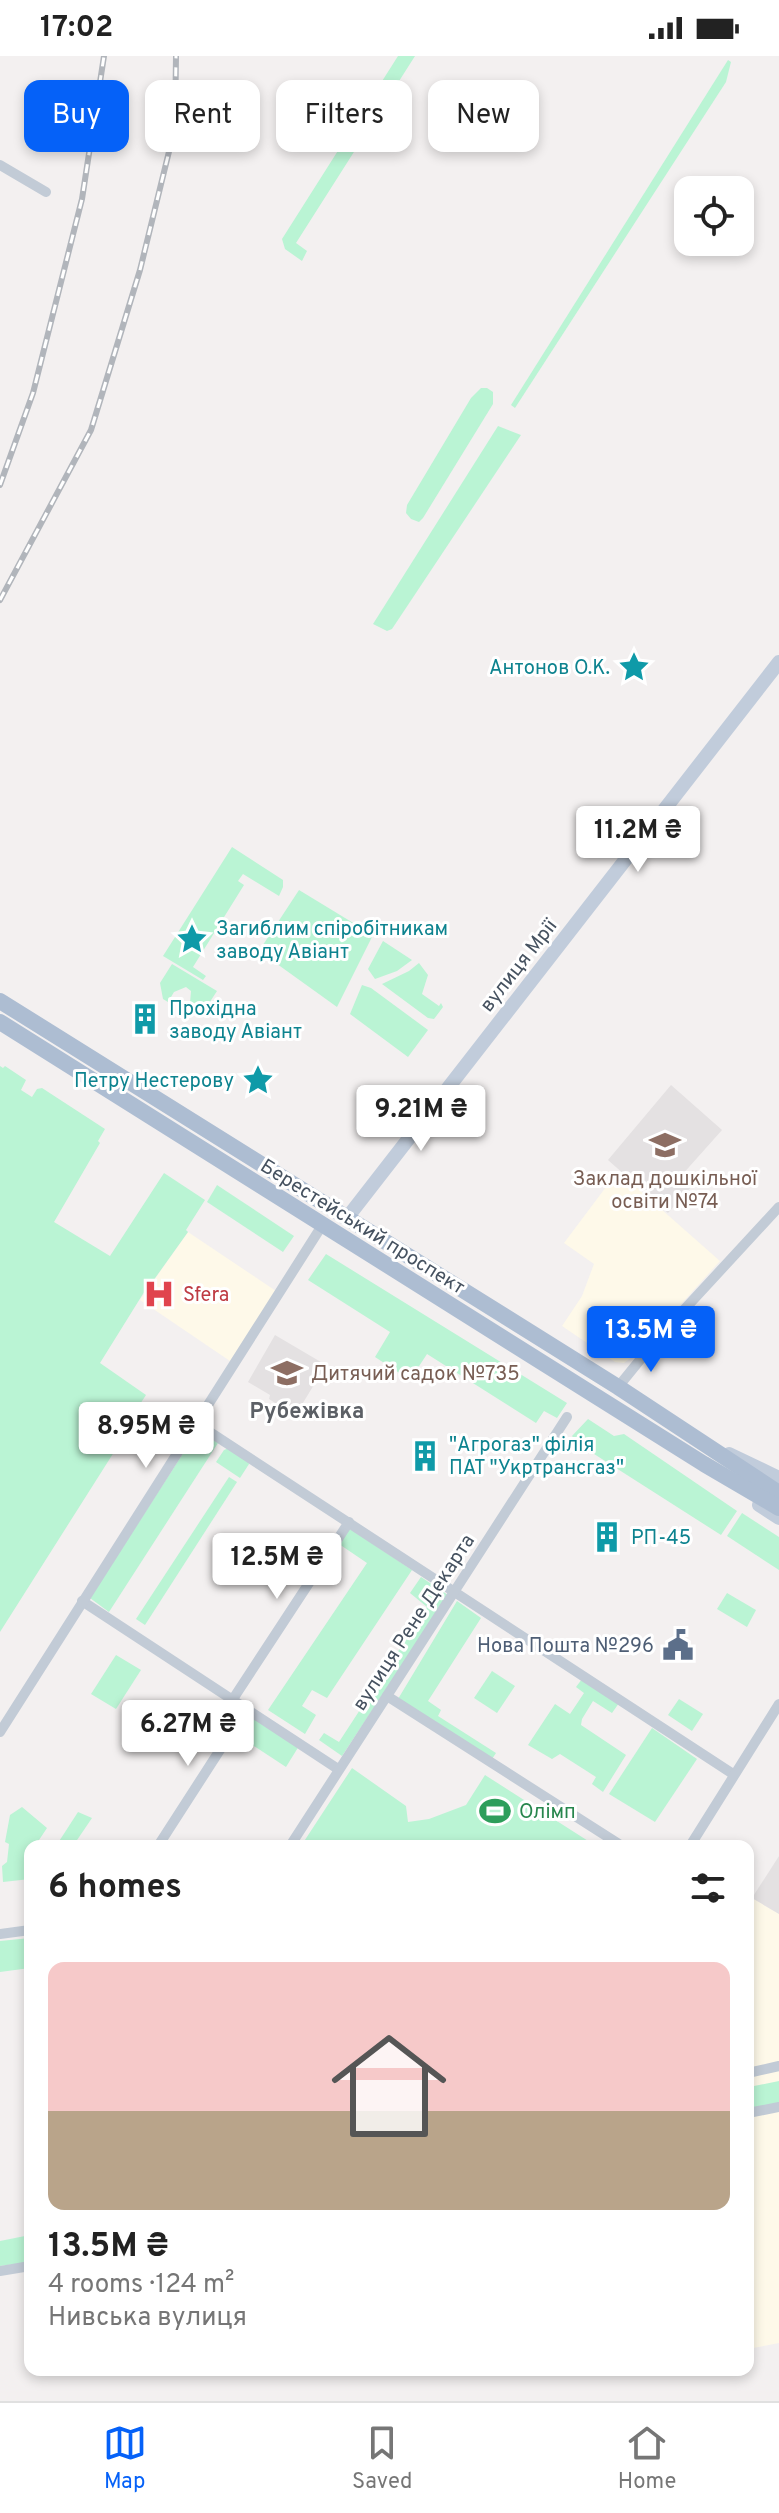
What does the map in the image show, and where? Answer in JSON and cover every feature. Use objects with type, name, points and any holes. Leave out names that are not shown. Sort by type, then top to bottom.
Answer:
[{"type":"main road","name":"Берестейський проспект","points":[[0,1001],[776,1487]]},
{"type":"main road","name":"Берестейський проспект","points":[[0,1022],[704,1464],[776,1487]]},
{"type":"street","points":[[0,165],[46,192]]},
{"type":"street","name":"вулиця Мрії","points":[[347,1218],[779,662]]},
{"type":"street","points":[[618,1387],[657,1339],[779,1207]]},
{"type":"street","points":[[0,1732],[323,1224]]},
{"type":"street","name":"вулиця Рене Декарта","points":[[294,1840],[567,1417]]},
{"type":"street","points":[[196,1423],[733,1774]]},
{"type":"street","name":"Берестейський проспект","points":[[704,1464],[779,1518]]},
{"type":"street","points":[[233,1699],[349,1522]]},
{"type":"street","points":[[82,1601],[338,1769]]},
{"type":"street","points":[[387,1696],[613,1840]]},
{"type":"street","points":[[694,1840],[779,1704]]},
{"type":"street","points":[[162,1840],[247,1708]]},
{"type":"street","points":[[0,1934],[24,1931]]},
{"type":"street","points":[[754,2072],[779,2066]]},
{"type":"street","points":[[754,2112],[779,2107]]},
{"type":"street","points":[[0,2271],[24,2267]]},
{"type":"shaded area","name":"Заклад дошкільної освіти №74","points":[[671,1085],[722,1130],[681,1176],[692,1186],[668,1213],[608,1160]]},
{"type":"shaded area","points":[[618,1171],[720,1261],[636,1354],[624,1363],[615,1362],[562,1326],[582,1296],[594,1264],[564,1243]]},
{"type":"shaded area","points":[[188,1232],[276,1291],[230,1361],[140,1300]]},
{"type":"shaded area","name":"Дитячий садок №735","points":[[275,1335],[326,1365],[295,1416],[248,1382]]},
{"type":"shaded area","points":[[779,1856],[779,1914],[754,1899]]},
{"type":"shaded area","points":[[754,1899],[779,1914],[779,2343],[754,2348]]},
{"type":"green space","points":[[398,56],[415,56],[400,80],[383,80]]},
{"type":"green space","points":[[728,60],[731,62],[726,82],[515,408],[511,405]]},
{"type":"green space","points":[[337,152],[354,152],[296,243],[307,251],[302,261],[285,249],[282,239]]},
{"type":"green space","points":[[481,388],[493,392],[493,404],[423,518],[419,522],[411,519],[406,513],[407,505],[471,398]]},
{"type":"green space","points":[[498,426],[521,435],[392,629],[387,631],[373,624]]},
{"type":"green space","points":[[232,847],[283,880],[283,887],[279,896],[243,874],[238,881],[244,885],[193,967],[206,976],[203,980],[163,956]]},
{"type":"green space","points":[[299,890],[373,935],[337,1007],[259,951]]},
{"type":"green space","points":[[383,941],[412,960],[397,971],[375,979],[368,969]]},
{"type":"green space","points":[[419,963],[428,975],[422,994],[443,1007],[434,1019],[428,1018],[382,984]]},
{"type":"green space","points":[[172,964],[217,991],[204,1011],[189,1015],[185,1012],[191,991],[186,987],[174,992],[168,1002],[163,999],[160,983]]},
{"type":"green space","points":[[362,985],[371,988],[428,1030],[408,1057],[350,1014]]},
{"type":"green space","points":[[0,1066],[26,1080],[21,1090],[32,1097],[37,1089],[42,1088],[105,1129],[54,1222],[110,1256],[164,1173],[205,1200],[186,1230],[188,1232],[151,1281],[100,1363],[146,1395],[125,1427],[128,1430],[0,1632]]},
{"type":"green space","points":[[217,1185],[294,1236],[283,1252],[207,1202]]},
{"type":"green space","points":[[326,1254],[567,1403],[557,1418],[544,1411],[536,1423],[427,1354],[410,1380],[375,1357],[390,1332],[308,1280]]},
{"type":"green space","points":[[588,1419],[614,1436],[624,1434],[737,1511],[721,1535],[580,1445],[572,1436]]},
{"type":"green space","points":[[198,1430],[218,1443],[109,1612],[90,1598]]},
{"type":"green space","points":[[229,1448],[248,1460],[249,1464],[240,1478],[216,1462]]},
{"type":"green space","points":[[229,1477],[237,1482],[145,1625],[136,1619]]},
{"type":"green space","points":[[742,1513],[779,1537],[779,1570],[727,1536]]},
{"type":"green space","points":[[348,1530],[412,1570],[327,1698],[312,1690],[302,1706],[316,1715],[305,1734],[268,1710],[367,1563],[339,1544]]},
{"type":"green space","points":[[421,1577],[448,1595],[342,1756],[319,1740],[324,1733],[339,1742],[427,1607],[410,1593]]},
{"type":"green space","points":[[727,1593],[756,1610],[747,1627],[717,1609]]},
{"type":"green space","points":[[457,1601],[481,1618],[428,1701],[441,1710],[438,1716],[496,1753],[492,1759],[398,1699]]},
{"type":"green space","points":[[116,1655],[141,1670],[116,1709],[91,1694]]},
{"type":"green space","points":[[492,1671],[515,1686],[497,1713],[474,1698]]},
{"type":"green space","points":[[582,1679],[619,1703],[612,1713],[593,1701],[582,1719],[581,1725],[626,1755],[603,1792],[592,1784],[596,1777],[560,1754],[552,1759],[528,1745],[555,1704],[570,1714],[584,1693],[576,1687]]},
{"type":"green space","points":[[679,1699],[703,1714],[692,1731],[668,1715]]},
{"type":"green space","points":[[248,1712],[299,1746],[286,1767],[234,1733]]},
{"type":"green space","points":[[652,1728],[697,1759],[655,1822],[609,1794]]},
{"type":"green space","name":"Олімп","points":[[352,1768],[406,1806],[408,1822],[429,1819],[466,1805],[485,1775],[587,1840],[305,1840]]},
{"type":"green space","points":[[22,1807],[47,1828],[39,1840],[24,1840],[24,1880],[3,1882],[2,1866],[7,1862],[9,1844],[5,1842],[10,1815]]},
{"type":"green space","points":[[78,1812],[92,1818],[77,1840],[60,1840]]},
{"type":"green space","points":[[24,1939],[24,1969],[0,1972],[0,1941]]},
{"type":"green space","points":[[779,2081],[779,2103],[754,2108],[754,2086]]},
{"type":"green space","points":[[24,2236],[24,2263],[0,2266],[0,2241]]},
{"type":"railway","points":[[0,485],[33,393],[82,199],[104,56]]},
{"type":"railway","points":[[0,600],[91,430],[140,270],[175,127],[176,56]]},
{"type":"place","name":"Антонов О.К.","points":[[634,667]]},
{"type":"place","name":"Загиблим спіробітникам заводу Авіант","points":[[192,939]]},
{"type":"place","name":"Прохідна заводу Авіант","points":[[145,1019]]},
{"type":"place","name":"Петру Нестерову","points":[[258,1080]]},
{"type":"place","name":"Заклад дошкільної освіти №74","points":[[665,1145]]},
{"type":"place","name":"Sfera","points":[[159,1294]]},
{"type":"place","name":"Дитячий садок №735","points":[[287,1373]]},
{"type":"place","name":"\"Агрогаз\" філія ПАТ \"Укртрансгаз\"","points":[[425,1456]]},
{"type":"place","name":"РП-45","points":[[607,1537]]},
{"type":"place","name":"Нова Пошта №296","points":[[678,1645]]},
{"type":"place","name":"Олімп","points":[[495,1811]]},
{"type":"district","name":"Рубежівка","points":[[307,1410]]}]
